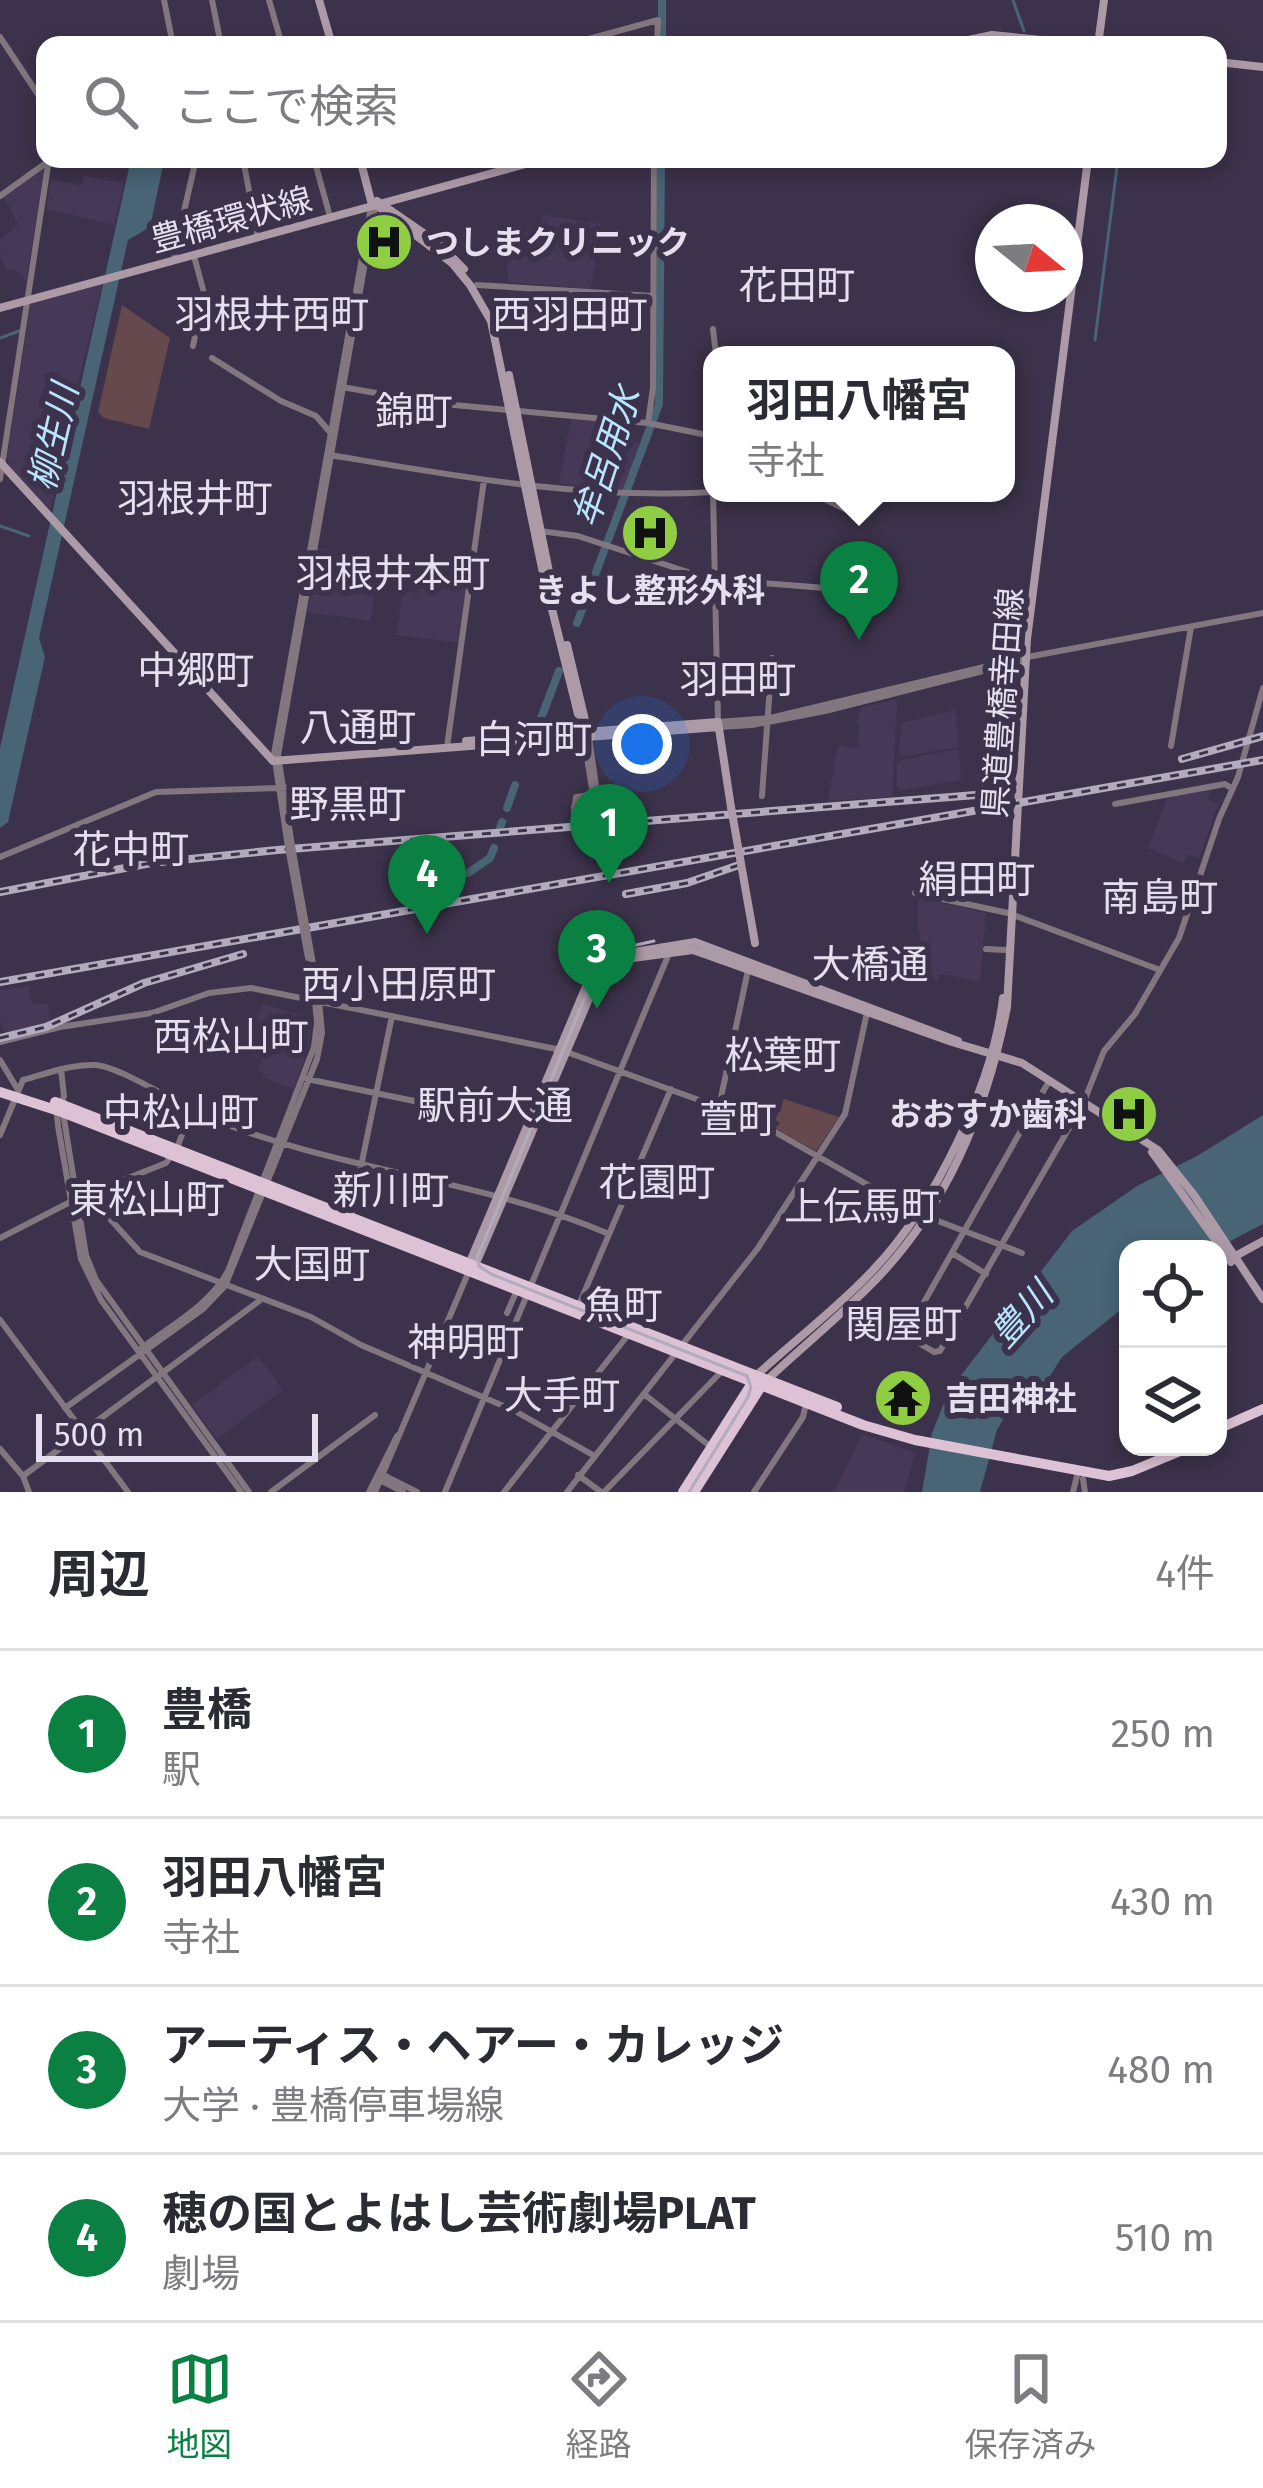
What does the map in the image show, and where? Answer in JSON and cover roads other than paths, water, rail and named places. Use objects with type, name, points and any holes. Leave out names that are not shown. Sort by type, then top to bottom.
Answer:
[{"type":"highway","points":[[0,1089],[175,1151],[526,1291],[921,1440]]},
{"type":"highway","points":[[679,1348],[722,1371],[760,1380],[806,1403],[921,1440],[1077,1472],[1122,1474],[1167,1456]]},
{"type":"highway","points":[[682,1492],[760,1380]]},
{"type":"highway","points":[[694,1492],[760,1380]]},
{"type":"highway","points":[[1227,1428],[1263,1413]]},
{"type":"highway","points":[[1077,1472],[1117,1470],[1154,1456]]},
{"type":"main road","points":[[317,0],[327,36]]},
{"type":"main road","points":[[1100,36],[1106,0]]},
{"type":"main road","points":[[1227,63],[1263,68]]},
{"type":"main road","points":[[365,168],[375,203],[436,248],[470,285],[496,336],[586,734]]},
{"type":"main road","name":"豊橋環状線","points":[[173,257],[497,168]]},
{"type":"main road","name":"豊橋環状線","points":[[0,305],[256,232],[509,168]]},
{"type":"main road","name":"県道豊橋幸田線","points":[[998,1035],[1027,659],[1085,168]]},
{"type":"main road","points":[[375,203],[438,243],[477,285],[500,334],[512,410]]},
{"type":"main road","points":[[2,464],[274,756],[718,724],[754,943],[749,966]]},
{"type":"main road","points":[[528,486],[586,734]]},
{"type":"main road","name":"県道豊橋幸田線","points":[[760,1380],[848,1301],[921,1215],[964,1131],[988,1069],[998,1035],[1010,914]]},
{"type":"main road","points":[[472,1266],[596,960],[691,941],[1010,1058],[1049,1081],[1166,1163],[1263,1303]]},
{"type":"main road","points":[[562,1050],[607,963],[694,950],[749,966]]},
{"type":"main road","points":[[975,1046],[998,1035],[1010,1058]]},
{"type":"main road","points":[[975,1046],[988,1069],[1010,1058]]},
{"type":"main road","points":[[1229,1254],[1263,1241]]},
{"type":"street","points":[[164,0],[171,36]]},
{"type":"street","points":[[212,0],[219,36]]},
{"type":"street","points":[[269,0],[279,36]]},
{"type":"street","points":[[600,36],[658,20],[657,36]]},
{"type":"street","points":[[0,38],[36,92]]},
{"type":"street","points":[[0,196],[39,168]]},
{"type":"street","points":[[0,479],[49,168]]},
{"type":"street","points":[[173,257],[194,168]]},
{"type":"street","points":[[245,168],[256,232]]},
{"type":"street","points":[[316,168],[329,213]]},
{"type":"street","points":[[652,424],[654,168]]},
{"type":"street","points":[[65,1408],[223,1285],[307,1078],[317,996],[274,756],[375,203]]},
{"type":"street","points":[[193,254],[203,292],[194,346]]},
{"type":"street","points":[[477,285],[653,296]]},
{"type":"street","points":[[713,328],[715,346]]},
{"type":"street","points":[[212,358],[281,401],[316,416],[330,434]]},
{"type":"street","points":[[341,387],[433,403],[652,424],[703,434]]},
{"type":"street","points":[[329,455],[341,387]]},
{"type":"street","points":[[329,455],[528,486],[626,495],[703,492]]},
{"type":"street","points":[[448,745],[484,480]]},
{"type":"street","points":[[712,502],[718,724],[770,720],[1027,659],[1263,613]]},
{"type":"street","points":[[830,502],[851,512]]},
{"type":"street","points":[[540,531],[578,536],[715,580],[838,589]]},
{"type":"street","points":[[1171,746],[1191,627]]},
{"type":"street","points":[[762,796],[772,658]]},
{"type":"street","points":[[848,1301],[934,1352],[940,1351],[1083,1103],[1104,1052],[1135,1013],[1181,934],[1263,688]]},
{"type":"street","points":[[586,734],[593,797]]},
{"type":"street","points":[[1115,804],[1225,784],[1232,788]]},
{"type":"street","points":[[0,857],[156,792],[373,785]]},
{"type":"street","points":[[618,791],[621,808],[574,812],[574,807],[593,797],[618,791]]},
{"type":"street","points":[[915,893],[1010,914],[1160,970]]},
{"type":"street","points":[[986,949],[1006,950]]},
{"type":"street","points":[[445,1492],[670,951]]},
{"type":"street","points":[[596,960],[607,963]]},
{"type":"street","points":[[718,1107],[749,966]]},
{"type":"street","points":[[0,1042],[152,1012],[209,993],[251,988],[317,996],[562,1050],[754,1120],[921,1215],[1022,1253]]},
{"type":"street","points":[[567,1492],[758,1248],[818,1157],[844,1114],[868,1009]]},
{"type":"street","points":[[349,1220],[392,1015]]},
{"type":"street","points":[[0,1060],[17,1094]]},
{"type":"street","points":[[0,1135],[23,1080],[99,1065],[280,1145],[500,1197],[562,1214],[609,1234]]},
{"type":"street","points":[[61,1069],[73,1204],[96,1280],[141,1352],[245,1492]]},
{"type":"street","points":[[307,1078],[453,1109]]},
{"type":"street","points":[[906,1335],[1049,1081]]},
{"type":"street","points":[[577,1309],[671,1090]]},
{"type":"street","points":[[0,1238],[161,1166],[175,1151],[192,1110]]},
{"type":"street","points":[[73,1204],[117,1184]]},
{"type":"street","points":[[91,1198],[140,1252],[310,1317],[593,1455]]},
{"type":"street","points":[[952,1253],[986,1274]]},
{"type":"street","points":[[372,1492],[472,1266]]},
{"type":"street","points":[[507,1313],[526,1291]]},
{"type":"street","points":[[23,1476],[262,1300]]},
{"type":"street","points":[[0,1320],[128,1492]]},
{"type":"street","points":[[504,1492],[632,1330]]},
{"type":"street","points":[[578,1475],[602,1492],[722,1371]]},
{"type":"street","points":[[644,1394],[711,1448]]},
{"type":"street","points":[[754,1492],[803,1418],[806,1403]]},
{"type":"street","points":[[271,1492],[375,1415]]},
{"type":"street","points":[[0,1449],[23,1476],[29,1492]]},
{"type":"street","points":[[1073,1492],[1077,1472]]},
{"type":"street","points":[[1077,1472],[1085,1492]]},
{"type":"street","points":[[381,1477],[404,1492]]},
{"type":"street","points":[[381,1477],[417,1492]]},
{"type":"water","points":[[129,168],[163,168],[150,227],[128,240],[39,638],[45,657],[8,822],[0,828],[0,748]]},
{"type":"water","name":"豊川","points":[[1263,1115],[1263,1224],[1227,1243],[1119,1240],[1119,1311],[1062,1357],[1027,1412],[1029,1399],[1016,1398],[997,1430],[980,1492],[922,1492],[932,1433],[949,1391],[1072,1231],[1137,1186]]},
{"type":"waterway","name":"牟呂用水","points":[[662,0],[662,36]]},
{"type":"waterway","points":[[1013,0],[1024,31]]},
{"type":"waterway","name":"牟呂用水","points":[[577,623],[659,404],[661,168]]},
{"type":"waterway","points":[[1095,340],[1117,168]]},
{"type":"waterway","points":[[0,338],[19,331]]},
{"type":"waterway","points":[[0,526],[29,536]]},
{"type":"waterway","name":"牟呂用水","points":[[537,729],[559,671]]},
{"type":"waterway","name":"牟呂用水","points":[[507,808],[515,785]]},
{"type":"waterway","name":"牟呂用水","points":[[500,828],[502,822]]},
{"type":"waterway","name":"牟呂用水","points":[[468,873],[490,858],[494,848]]},
{"type":"tram line","points":[[654,941],[610,951],[601,959],[477,1258],[479,1266],[491,1274],[747,1376],[748,1397],[689,1492]]},
{"type":"railway","points":[[1182,759],[1263,736]]},
{"type":"railway","points":[[0,982],[1263,760]]},
{"type":"railway","points":[[0,892],[151,863],[277,850],[976,795]]},
{"type":"railway","points":[[626,894],[687,883],[739,865]]},
{"type":"railway","points":[[0,1038],[46,1027],[144,983],[243,954]]},
{"type":"place","name":"つしまクリニック","points":[[384,242]]},
{"type":"place","name":"きよし整形外科","points":[[650,533]]},
{"type":"place","name":"羽田八幡宮","points":[[859,640]]},
{"type":"place","name":"豊橋","points":[[609,883]]},
{"type":"place","name":"穂の国とよはし芸術劇場PLAT","points":[[427,934]]},
{"type":"place","name":"アーティス・ヘアー・カレッジ","points":[[597,1009]]},
{"type":"place","name":"おおすか歯科","points":[[1129,1114]]},
{"type":"place","name":"吉田神社","points":[[903,1398]]},
{"type":"district","name":"花田町","points":[[797,285]]},
{"type":"district","name":"羽根井西町","points":[[272,314]]},
{"type":"district","name":"西羽田町","points":[[570,314]]},
{"type":"district","name":"錦町","points":[[414,411]]},
{"type":"district","name":"羽根井町","points":[[195,498]]},
{"type":"district","name":"羽根井本町","points":[[393,573]]},
{"type":"district","name":"中郷町","points":[[196,670]]},
{"type":"district","name":"羽田町","points":[[738,679]]},
{"type":"district","name":"八通町","points":[[358,727]]},
{"type":"district","name":"白河町","points":[[534,739]]},
{"type":"district","name":"野黒町","points":[[348,804]]},
{"type":"district","name":"花中町","points":[[131,849]]},
{"type":"district","name":"絹田町","points":[[977,879]]},
{"type":"district","name":"南島町","points":[[1160,897]]},
{"type":"district","name":"大橋通","points":[[870,964]]},
{"type":"district","name":"西小田原町","points":[[399,984]]},
{"type":"district","name":"西松山町","points":[[231,1036]]},
{"type":"district","name":"松葉町","points":[[783,1055]]},
{"type":"district","name":"駅前大通","points":[[495,1105]]},
{"type":"district","name":"中松山町","points":[[181,1112]]},
{"type":"district","name":"萱町","points":[[738,1119]]},
{"type":"district","name":"花園町","points":[[657,1182]]},
{"type":"district","name":"新川町","points":[[391,1190]]},
{"type":"district","name":"東松山町","points":[[147,1199]]},
{"type":"district","name":"上伝馬町","points":[[862,1206]]},
{"type":"district","name":"大国町","points":[[312,1264]]},
{"type":"district","name":"魚町","points":[[624,1305]]},
{"type":"district","name":"関屋町","points":[[904,1324]]},
{"type":"district","name":"神明町","points":[[466,1342]]},
{"type":"district","name":"大手町","points":[[562,1395]]},
{"type":"water label","name":"柳生川","points":[[53,437]]}]
